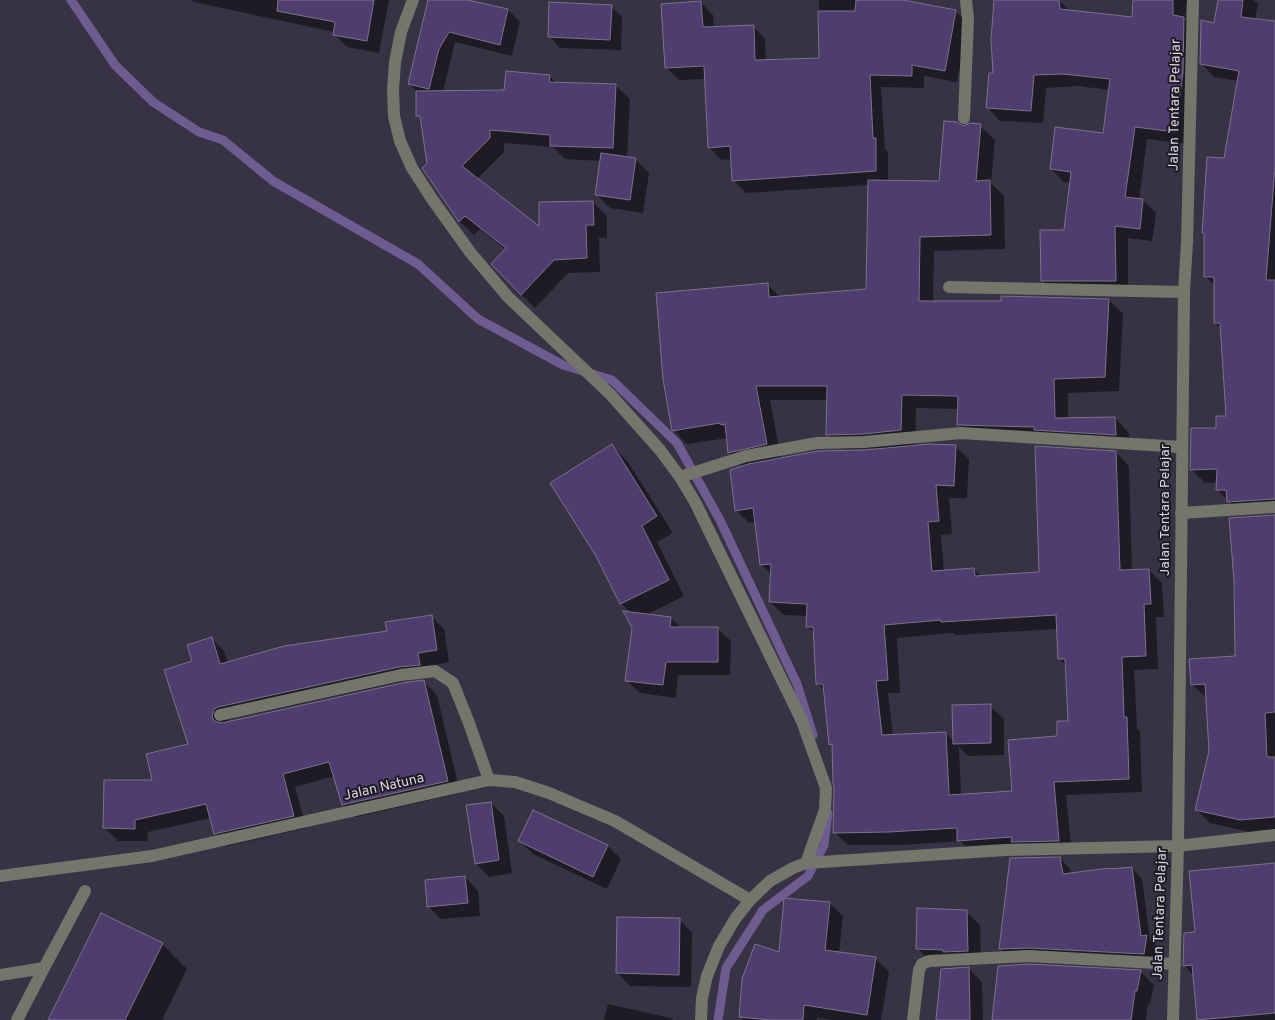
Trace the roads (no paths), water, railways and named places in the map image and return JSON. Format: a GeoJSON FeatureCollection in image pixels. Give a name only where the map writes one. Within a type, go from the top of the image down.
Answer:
{"type":"FeatureCollection","features":[{"type":"Feature","properties":{"kind":"street"},"geometry":{"type":"LineString","coordinates":[[413,0],[401,32],[393,90],[394,116],[400,141],[412,168],[465,244],[508,297],[611,395],[660,450],[680,477],[719,549],[802,721],[826,788],[825,810],[806,863]]}},
{"type":"Feature","properties":{"kind":"street"},"geometry":{"type":"LineString","coordinates":[[964,118],[968,19],[966,0]]}},
{"type":"Feature","properties":{"kind":"street","name":"Jalan Tentara Pelajar"},"geometry":{"type":"LineString","coordinates":[[1173,1020],[1178,846],[1184,292],[1193,0]]}},
{"type":"Feature","properties":{"kind":"street"},"geometry":{"type":"LineString","coordinates":[[949,287],[1184,292]]}},
{"type":"Feature","properties":{"kind":"street"},"geometry":{"type":"LineString","coordinates":[[680,477],[746,456],[817,443],[864,442],[961,433],[1181,447]]}},
{"type":"Feature","properties":{"kind":"street"},"geometry":{"type":"LineString","coordinates":[[1181,512],[1275,507]]}},
{"type":"Feature","properties":{"kind":"street"},"geometry":{"type":"LineString","coordinates":[[220,715],[401,675],[435,671],[453,684],[489,780]]}},
{"type":"Feature","properties":{"kind":"street","name":"Jalan Natuna"},"geometry":{"type":"LineString","coordinates":[[0,876],[152,856],[489,780],[515,782],[550,793],[615,821],[750,900]]}},
{"type":"Feature","properties":{"kind":"street"},"geometry":{"type":"LineString","coordinates":[[701,1020],[702,998],[707,976],[719,946],[735,919],[750,900],[770,882],[793,868],[806,863],[1004,850],[1178,846],[1275,835]]}},
{"type":"Feature","properties":{"kind":"street"},"geometry":{"type":"LineString","coordinates":[[17,1020],[85,891]]}},
{"type":"Feature","properties":{"kind":"street"},"geometry":{"type":"LineString","coordinates":[[913,1020],[919,970],[922,964],[929,961],[1029,956],[1175,964]]}},
{"type":"Feature","properties":{"kind":"street"},"geometry":{"type":"LineString","coordinates":[[0,975],[44,968]]}},
{"type":"Feature","properties":{"kind":"waterway"},"geometry":{"type":"LineString","coordinates":[[71,0],[115,65],[153,102],[199,132],[223,140],[273,181],[418,264],[478,319],[563,365],[612,380],[677,443],[720,520],[797,684],[813,735]]}},
{"type":"Feature","properties":{"kind":"waterway"},"geometry":{"type":"LineString","coordinates":[[718,1020],[726,968],[763,910],[808,876],[824,845],[828,813]]}}]}
